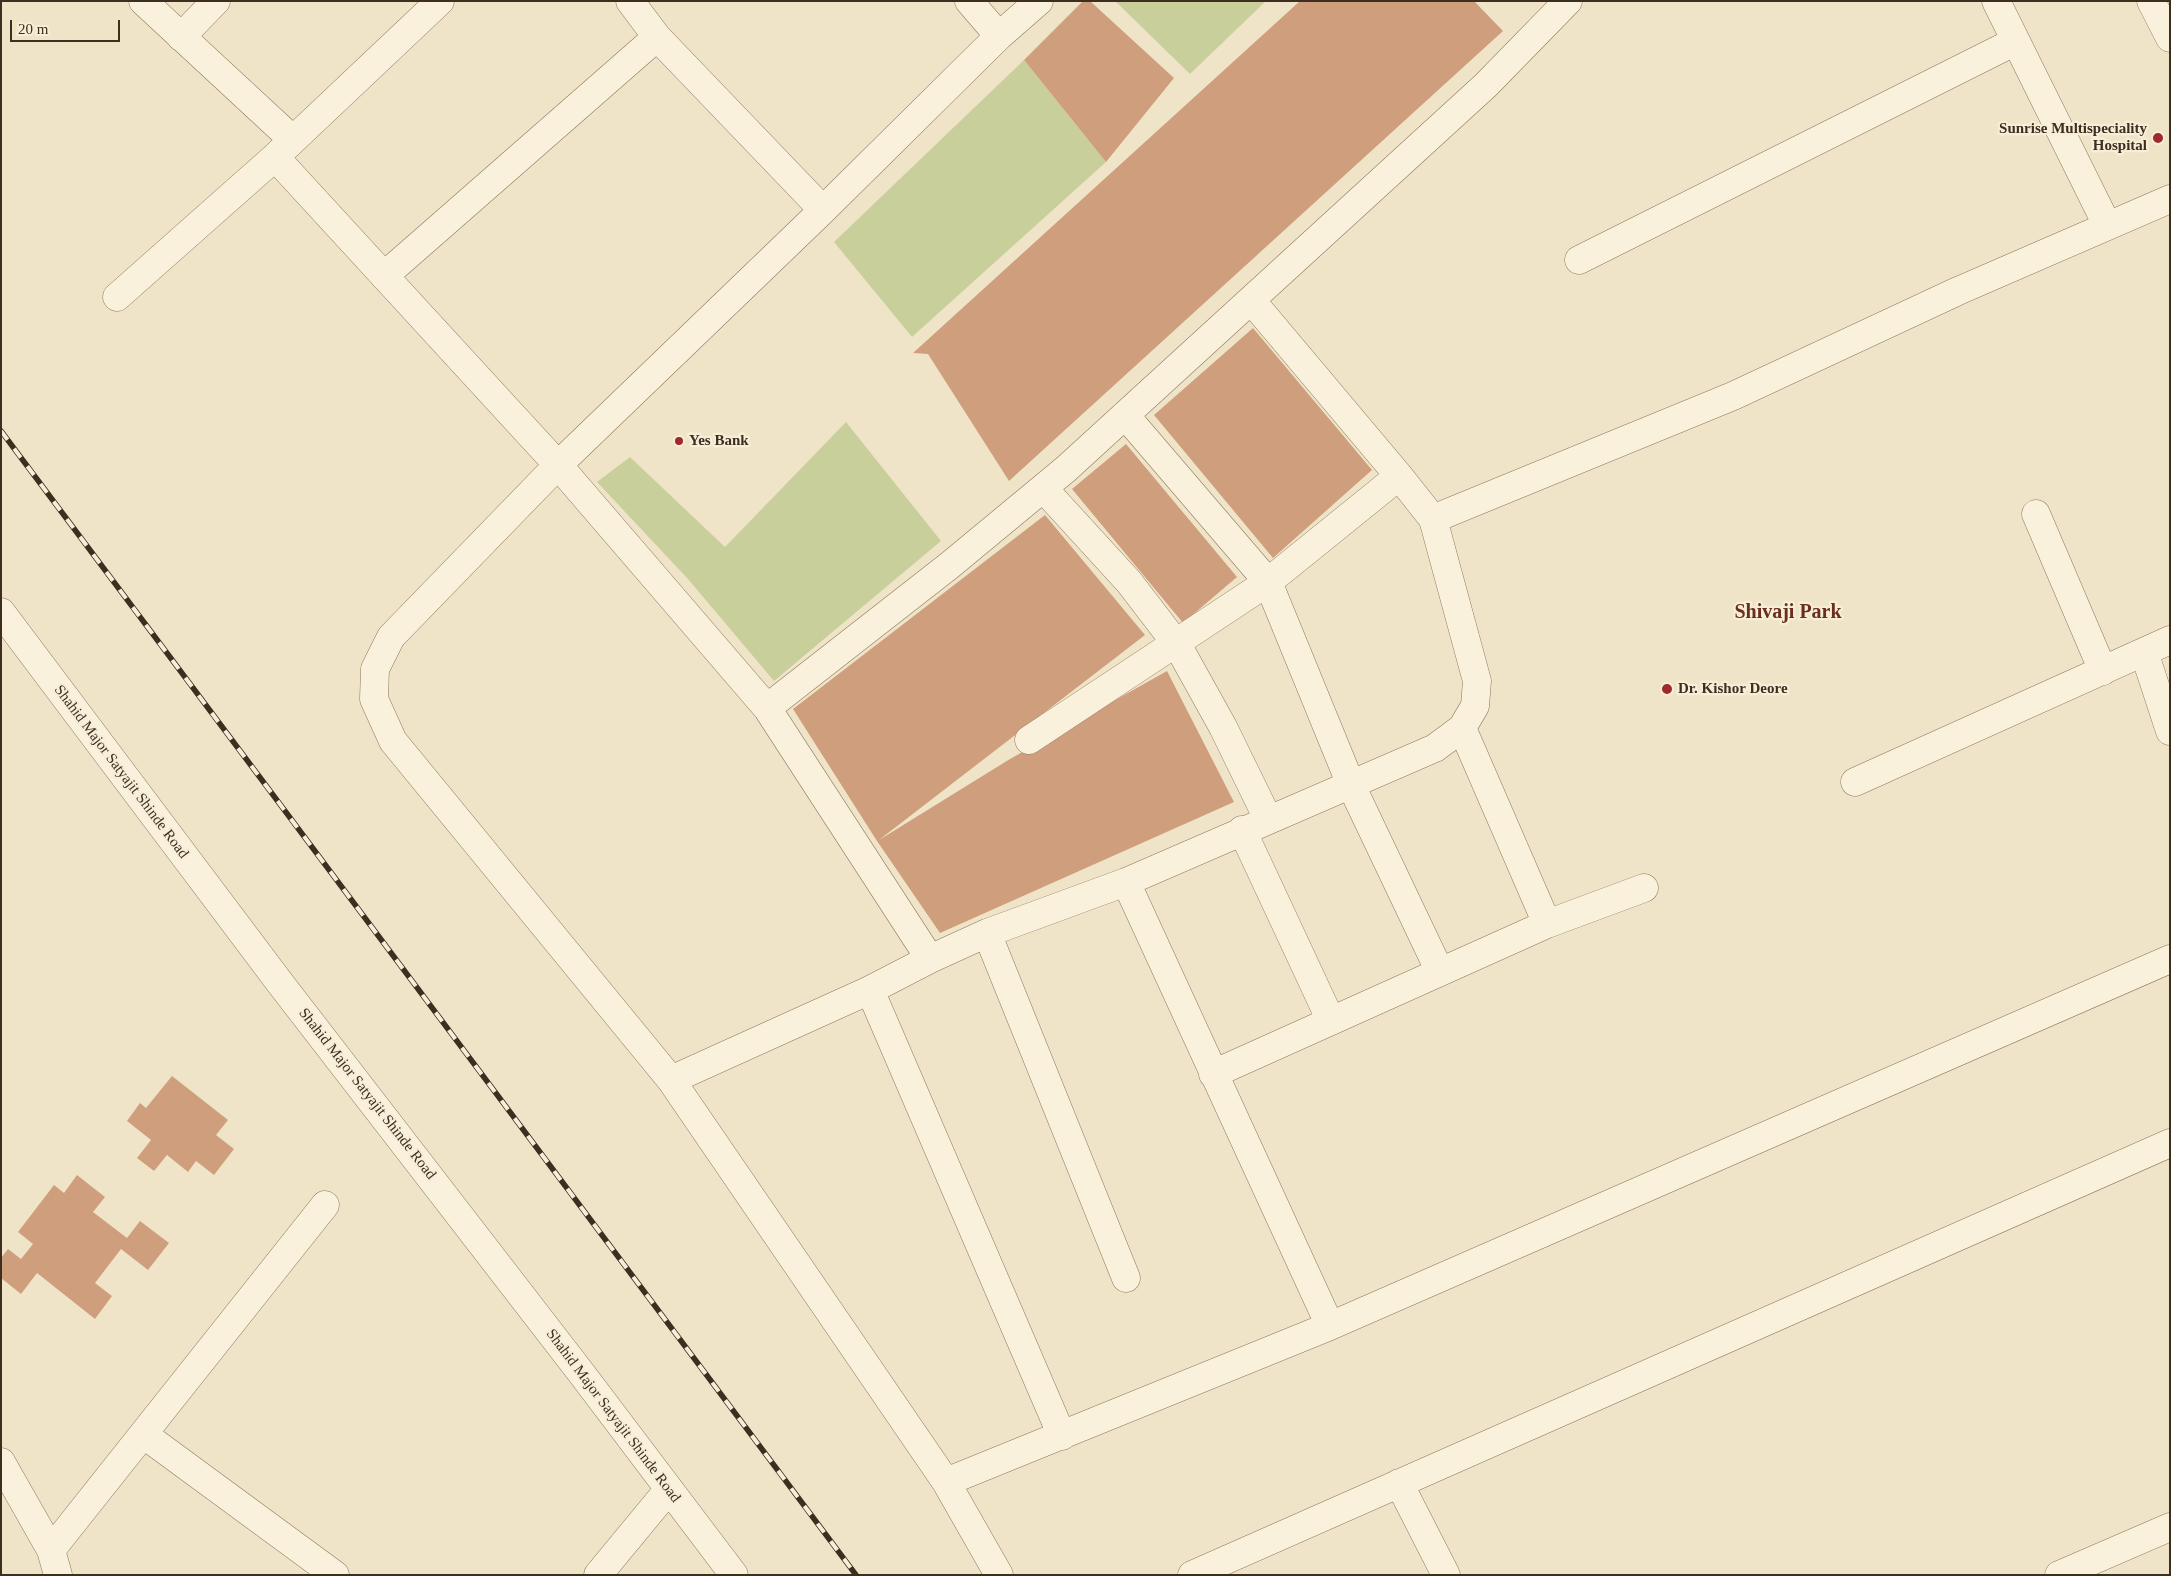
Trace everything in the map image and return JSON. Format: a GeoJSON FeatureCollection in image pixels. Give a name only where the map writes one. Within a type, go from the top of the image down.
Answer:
{"type":"FeatureCollection","features":[{"type":"Feature","properties":{"kind":"street"},"geometry":{"type":"LineString","coordinates":[[143,1],[181,37],[284,149],[384,276],[558,464],[767,708],[930,959]]}},
{"type":"Feature","properties":{"kind":"street"},"geometry":{"type":"LineString","coordinates":[[181,37],[216,1]]}},
{"type":"Feature","properties":{"kind":"street"},"geometry":{"type":"LineString","coordinates":[[117,297],[284,149],[440,1]]}},
{"type":"Feature","properties":{"kind":"street"},"geometry":{"type":"LineString","coordinates":[[630,1],[657,37],[823,210]]}},
{"type":"Feature","properties":{"kind":"street"},"geometry":{"type":"LineString","coordinates":[[969,1],[999,36]]}},
{"type":"Feature","properties":{"kind":"street"},"geometry":{"type":"LineString","coordinates":[[998,1575],[946,1482],[671,1080],[392,741],[374,700],[375,670],[391,637],[558,464],[823,210],[999,36],[1039,1]]}},
{"type":"Feature","properties":{"kind":"street"},"geometry":{"type":"LineString","coordinates":[[767,708],[1043,488],[1486,85],[1568,1]]}},
{"type":"Feature","properties":{"kind":"street"},"geometry":{"type":"LineString","coordinates":[[1996,1],[2108,225]]}},
{"type":"Feature","properties":{"kind":"street"},"geometry":{"type":"LineString","coordinates":[[2151,1],[2170,38]]}},
{"type":"Feature","properties":{"kind":"street"},"geometry":{"type":"LineString","coordinates":[[384,276],[657,37]]}},
{"type":"Feature","properties":{"kind":"street"},"geometry":{"type":"LineString","coordinates":[[1579,260],[2016,41]]}},
{"type":"Feature","properties":{"kind":"street"},"geometry":{"type":"LineString","coordinates":[[1433,519],[1733,396],[1958,291],[2170,199]]}},
{"type":"Feature","properties":{"kind":"street"},"geometry":{"type":"LineString","coordinates":[[671,1080],[870,990],[930,959],[987,933],[1126,882],[1242,830],[1435,748],[1462,728],[1475,706],[1477,681],[1433,519],[1251,300]]}},
{"type":"Feature","properties":{"kind":"street"},"geometry":{"type":"LineString","coordinates":[[1125,415],[1268,582],[1350,785],[1440,972]]}},
{"type":"Feature","properties":{"kind":"street"},"geometry":{"type":"LineString","coordinates":[[1029,740],[1268,582],[1399,476]]}},
{"type":"Feature","properties":{"kind":"street"},"geometry":{"type":"LineString","coordinates":[[1043,488],[1129,582],[1175,642],[1223,727],[1268,819]]}},
{"type":"Feature","properties":{"kind":"street"},"geometry":{"type":"LineString","coordinates":[[2036,514],[2103,671]]}},
{"type":"Feature","properties":{"kind":"street","name":"Shahid Major Satyajit Shinde Road"},"geometry":{"type":"LineString","coordinates":[[1,612],[280,983],[734,1575]]}},
{"type":"Feature","properties":{"kind":"street"},"geometry":{"type":"LineString","coordinates":[[1855,782],[2170,640]]}},
{"type":"Feature","properties":{"kind":"street"},"geometry":{"type":"LineString","coordinates":[[2144,652],[2170,731]]}},
{"type":"Feature","properties":{"kind":"street"},"geometry":{"type":"LineString","coordinates":[[1462,728],[1547,924]]}},
{"type":"Feature","properties":{"kind":"street"},"geometry":{"type":"LineString","coordinates":[[1242,830],[1331,1021]]}},
{"type":"Feature","properties":{"kind":"street"},"geometry":{"type":"LineString","coordinates":[[1126,882],[1330,1326]]}},
{"type":"Feature","properties":{"kind":"street"},"geometry":{"type":"LineString","coordinates":[[1213,1074],[1547,924],[1644,888]]}},
{"type":"Feature","properties":{"kind":"street"},"geometry":{"type":"LineString","coordinates":[[987,933],[1126,1278]]}},
{"type":"Feature","properties":{"kind":"street"},"geometry":{"type":"LineString","coordinates":[[946,1482],[1330,1326],[2170,959]]}},
{"type":"Feature","properties":{"kind":"street"},"geometry":{"type":"LineString","coordinates":[[870,990],[1062,1436]]}},
{"type":"Feature","properties":{"kind":"street"},"geometry":{"type":"LineString","coordinates":[[1192,1575],[2170,1143]]}},
{"type":"Feature","properties":{"kind":"street"},"geometry":{"type":"LineString","coordinates":[[1,1462],[54,1562],[143,1434],[324,1205]]}},
{"type":"Feature","properties":{"kind":"street"},"geometry":{"type":"LineString","coordinates":[[143,1434],[335,1575]]}},
{"type":"Feature","properties":{"kind":"street"},"geometry":{"type":"LineString","coordinates":[[1400,1483],[1446,1575]]}},
{"type":"Feature","properties":{"kind":"street"},"geometry":{"type":"LineString","coordinates":[[598,1575],[669,1489]]}},
{"type":"Feature","properties":{"kind":"street"},"geometry":{"type":"LineString","coordinates":[[2060,1575],[2170,1527]]}},
{"type":"Feature","properties":{"kind":"green space"},"geometry":{"type":"Polygon","coordinates":[[[1115,1],[1266,1],[1190,74],[1115,1]]]}},
{"type":"Feature","properties":{"kind":"green space"},"geometry":{"type":"Polygon","coordinates":[[[1024,60],[1106,162],[912,337],[834,242],[1024,60]]]}},
{"type":"Feature","properties":{"kind":"green space"},"geometry":{"type":"Polygon","coordinates":[[[846,422],[941,541],[774,681],[688,579],[597,482],[630,457],[725,547],[846,422]]]}},
{"type":"Feature","properties":{"kind":"building"},"geometry":{"type":"Polygon","coordinates":[[[1083,1],[1090,1],[1174,78],[1106,162],[1024,60],[1083,1]]]}},
{"type":"Feature","properties":{"kind":"building"},"geometry":{"type":"Polygon","coordinates":[[[1300,1],[1474,1],[1503,31],[1009,481],[928,354],[913,353],[1300,1]]]}},
{"type":"Feature","properties":{"kind":"building"},"geometry":{"type":"Polygon","coordinates":[[[1253,328],[1372,470],[1273,558],[1154,415],[1253,328]]]}},
{"type":"Feature","properties":{"kind":"building"},"geometry":{"type":"Polygon","coordinates":[[[1126,444],[1237,577],[1183,623],[1072,489],[1126,444]]]}},
{"type":"Feature","properties":{"kind":"building"},"geometry":{"type":"Polygon","coordinates":[[[1045,515],[1145,635],[879,840],[1010,759],[1167,671],[1234,802],[940,933],[877,841],[793,709],[1045,515]]]}},
{"type":"Feature","properties":{"kind":"building"},"geometry":{"type":"Polygon","coordinates":[[[172,1076],[228,1120],[216,1135],[234,1149],[214,1175],[196,1161],[188,1172],[167,1155],[154,1171],[137,1158],[151,1140],[127,1121],[140,1103],[146,1108],[172,1076]]]}},
{"type":"Feature","properties":{"kind":"building"},"geometry":{"type":"Polygon","coordinates":[[[77,1175],[105,1197],[93,1212],[127,1238],[140,1221],[169,1243],[148,1270],[121,1249],[95,1283],[112,1296],[95,1319],[37,1273],[21,1294],[1,1278],[1,1258],[8,1249],[21,1259],[33,1244],[18,1232],[54,1185],[64,1193],[77,1175]]]}},
{"type":"Feature","properties":{"kind":"railway"},"geometry":{"type":"LineString","coordinates":[[1,431],[856,1575]]}},
{"type":"Feature","properties":{"kind":"place","name":"Sunrise Multispeciality Hospital"},"geometry":{"type":"Point","coordinates":[2158,138]}},
{"type":"Feature","properties":{"kind":"place","name":"Yes Bank"},"geometry":{"type":"Point","coordinates":[679,441]}},
{"type":"Feature","properties":{"kind":"place","name":"Dr. Kishor Deore"},"geometry":{"type":"Point","coordinates":[1667,689]}},
{"type":"Feature","properties":{"kind":"district","name":"Shivaji Park"},"geometry":{"type":"Point","coordinates":[1788,613]}}]}
